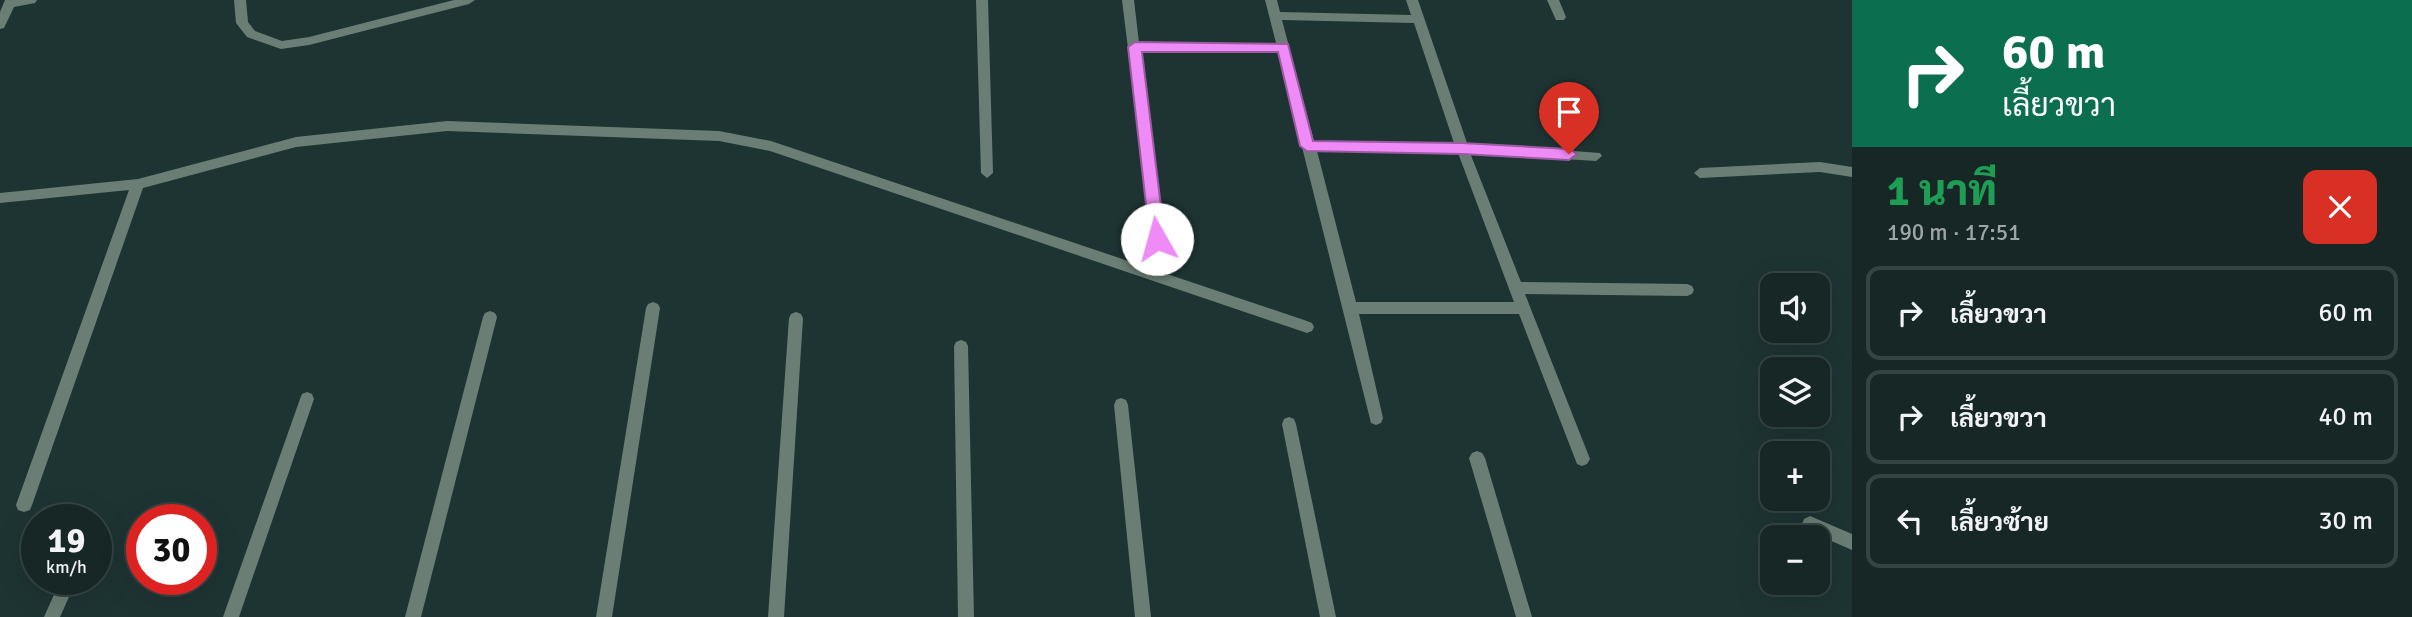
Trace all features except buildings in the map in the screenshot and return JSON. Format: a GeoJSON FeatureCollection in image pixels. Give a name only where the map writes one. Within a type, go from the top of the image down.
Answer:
{"type":"FeatureCollection","features":[{"type":"Feature","properties":{"kind":"street"},"geometry":{"type":"LineString","coordinates":[[0,25],[10,2],[31,0]]}},
{"type":"Feature","properties":{"kind":"street"},"geometry":{"type":"LineString","coordinates":[[240,0],[242,23],[251,34],[281,45],[309,41],[469,0]]}},
{"type":"Feature","properties":{"kind":"street"},"geometry":{"type":"LineString","coordinates":[[982,0],[986,173]]}},
{"type":"Feature","properties":{"kind":"street"},"geometry":{"type":"LineString","coordinates":[[1128,0],[1157,239]]}},
{"type":"Feature","properties":{"kind":"street"},"geometry":{"type":"LineString","coordinates":[[1271,0],[1351,308],[1376,418]]}},
{"type":"Feature","properties":{"kind":"street"},"geometry":{"type":"LineString","coordinates":[[1412,0],[1462,148],[1582,459]]}},
{"type":"Feature","properties":{"kind":"street"},"geometry":{"type":"LineString","coordinates":[[1553,0],[1560,17]]}},
{"type":"Feature","properties":{"kind":"street"},"geometry":{"type":"LineString","coordinates":[[1275,16],[1419,19]]}},
{"type":"Feature","properties":{"kind":"street"},"geometry":{"type":"LineString","coordinates":[[1135,47],[1283,47]]}},
{"type":"Feature","properties":{"kind":"street"},"geometry":{"type":"LineString","coordinates":[[0,198],[138,184],[296,142],[447,126],[719,136],[782,150],[1307,327]]}},
{"type":"Feature","properties":{"kind":"street"},"geometry":{"type":"LineString","coordinates":[[1307,146],[1462,148],[1596,156]]}},
{"type":"Feature","properties":{"kind":"street"},"geometry":{"type":"LineString","coordinates":[[1700,173],[1820,167],[1852,172]]}},
{"type":"Feature","properties":{"kind":"street"},"geometry":{"type":"LineString","coordinates":[[24,504],[138,184]]}},
{"type":"Feature","properties":{"kind":"street"},"geometry":{"type":"LineString","coordinates":[[1514,288],[1687,290]]}},
{"type":"Feature","properties":{"kind":"street"},"geometry":{"type":"LineString","coordinates":[[604,617],[653,308]]}},
{"type":"Feature","properties":{"kind":"street"},"geometry":{"type":"LineString","coordinates":[[1351,308],[1522,308]]}},
{"type":"Feature","properties":{"kind":"street"},"geometry":{"type":"LineString","coordinates":[[413,617],[491,317]]}},
{"type":"Feature","properties":{"kind":"street"},"geometry":{"type":"LineString","coordinates":[[776,617],[796,318]]}},
{"type":"Feature","properties":{"kind":"street"},"geometry":{"type":"LineString","coordinates":[[961,346],[966,617]]}},
{"type":"Feature","properties":{"kind":"street"},"geometry":{"type":"LineString","coordinates":[[231,617],[307,399]]}},
{"type":"Feature","properties":{"kind":"street"},"geometry":{"type":"LineString","coordinates":[[1121,405],[1143,617]]}},
{"type":"Feature","properties":{"kind":"street"},"geometry":{"type":"LineString","coordinates":[[1289,424],[1328,617]]}},
{"type":"Feature","properties":{"kind":"street"},"geometry":{"type":"LineString","coordinates":[[1477,458],[1524,617]]}},
{"type":"Feature","properties":{"kind":"street"},"geometry":{"type":"LineString","coordinates":[[1810,524],[1852,542]]}},
{"type":"Feature","properties":{"kind":"street"},"geometry":{"type":"LineString","coordinates":[[52,617],[62,595]]}},
{"type":"Feature","properties":{"kind":"route"},"geometry":{"type":"LineString","coordinates":[[1157,239],[1135,47],[1283,47],[1307,146],[1462,148],[1569,154]]}}]}
